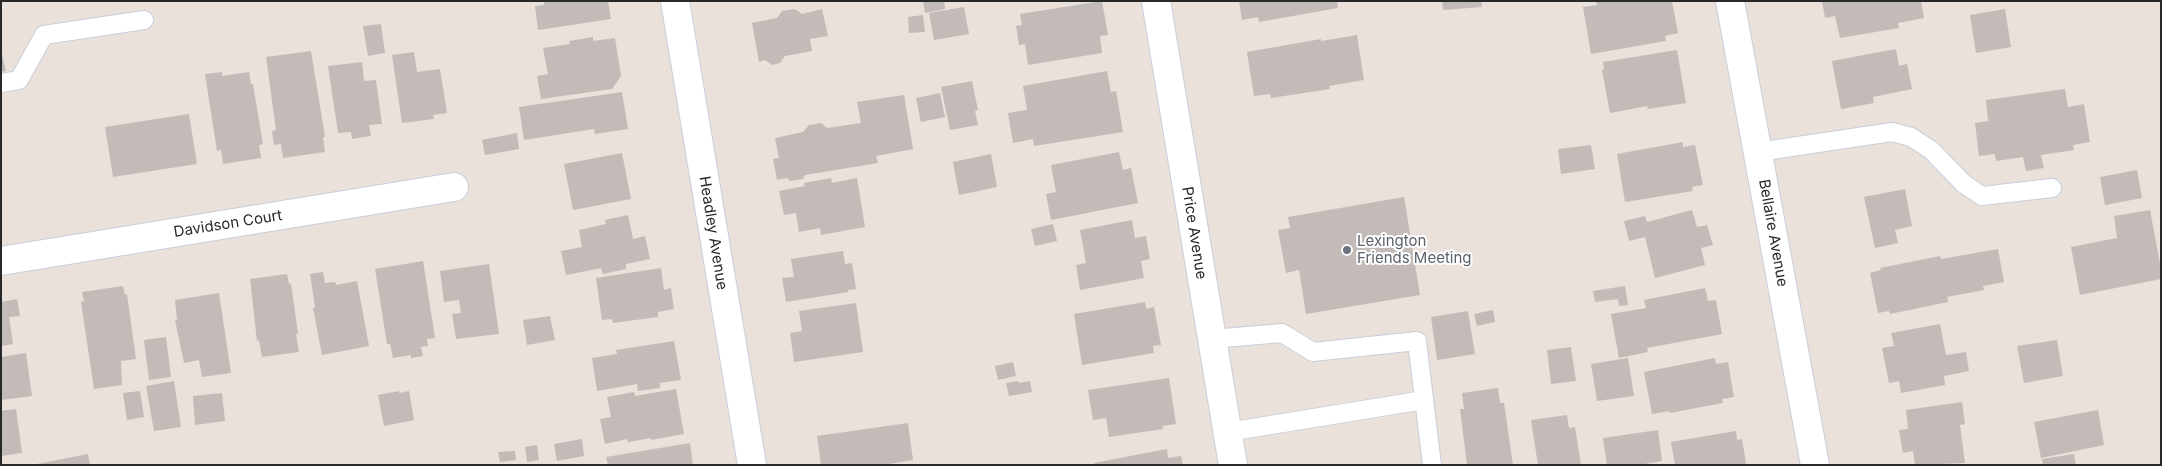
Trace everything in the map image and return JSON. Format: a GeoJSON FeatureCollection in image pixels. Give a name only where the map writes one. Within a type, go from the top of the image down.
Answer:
{"type":"FeatureCollection","features":[{"type":"Feature","properties":{"kind":"street","name":"Headley Avenue"},"geometry":{"type":"LineString","coordinates":[[675,1],[752,465]]}},
{"type":"Feature","properties":{"kind":"street","name":"Price Avenue"},"geometry":{"type":"LineString","coordinates":[[1156,1],[1233,465]]}},
{"type":"Feature","properties":{"kind":"street","name":"Bellaire Avenue"},"geometry":{"type":"LineString","coordinates":[[1730,1],[1815,465]]}},
{"type":"Feature","properties":{"kind":"street","name":"Davidson Court"},"geometry":{"type":"LineString","coordinates":[[1,261],[454,186]]}},
{"type":"Feature","properties":{"kind":"lane"},"geometry":{"type":"LineString","coordinates":[[1,83],[19,80],[44,35],[144,20]]}},
{"type":"Feature","properties":{"kind":"lane"},"geometry":{"type":"LineString","coordinates":[[1758,152],[1892,132],[1911,137],[1931,150],[1964,184],[1982,196],[2052,188]]}},
{"type":"Feature","properties":{"kind":"lane"},"geometry":{"type":"LineString","coordinates":[[1212,339],[1282,333],[1313,352],[1417,341],[1432,465]]}},
{"type":"Feature","properties":{"kind":"lane"},"geometry":{"type":"LineString","coordinates":[[1228,432],[1424,400]]}},
{"type":"Feature","properties":{"kind":"building"},"geometry":{"type":"Polygon","coordinates":[[[544,1],[608,1],[611,19],[538,30],[535,6],[544,5],[544,1]]]}},
{"type":"Feature","properties":{"kind":"building"},"geometry":{"type":"Polygon","coordinates":[[[923,1],[944,1],[945,9],[925,13],[923,1]]]}},
{"type":"Feature","properties":{"kind":"building"},"geometry":{"type":"Polygon","coordinates":[[[1102,1],[1108,35],[1100,36],[1102,53],[1028,65],[1025,44],[1019,45],[1016,26],[1022,25],[1020,14],[1102,1]]]}},
{"type":"Feature","properties":{"kind":"building"},"geometry":{"type":"Polygon","coordinates":[[[1239,1],[1337,1],[1338,8],[1259,22],[1258,17],[1242,20],[1239,1]]]}},
{"type":"Feature","properties":{"kind":"building"},"geometry":{"type":"Polygon","coordinates":[[[1442,1],[1481,1],[1482,7],[1443,10],[1442,1]]]}},
{"type":"Feature","properties":{"kind":"building"},"geometry":{"type":"Polygon","coordinates":[[[1596,1],[1672,1],[1678,33],[1665,36],[1666,41],[1591,54],[1583,7],[1597,5],[1596,1]]]}},
{"type":"Feature","properties":{"kind":"building"},"geometry":{"type":"Polygon","coordinates":[[[1822,1],[1921,1],[1924,18],[1898,23],[1899,28],[1840,38],[1835,16],[1825,18],[1822,1]]]}},
{"type":"Feature","properties":{"kind":"building"},"geometry":{"type":"Polygon","coordinates":[[[964,7],[969,34],[934,40],[929,13],[964,7]]]}},
{"type":"Feature","properties":{"kind":"building"},"geometry":{"type":"Polygon","coordinates":[[[795,9],[802,14],[822,9],[828,36],[810,39],[812,51],[785,56],[780,63],[772,65],[765,60],[759,62],[752,23],[777,18],[782,11],[795,9]]]}},
{"type":"Feature","properties":{"kind":"building"},"geometry":{"type":"Polygon","coordinates":[[[2005,9],[2011,47],[1976,53],[1970,15],[2005,9]]]}},
{"type":"Feature","properties":{"kind":"building"},"geometry":{"type":"Polygon","coordinates":[[[923,15],[925,32],[909,33],[908,17],[923,15]]]}},
{"type":"Feature","properties":{"kind":"building"},"geometry":{"type":"Polygon","coordinates":[[[381,24],[385,53],[368,56],[363,26],[381,24]]]}},
{"type":"Feature","properties":{"kind":"building"},"geometry":{"type":"Polygon","coordinates":[[[1357,35],[1364,80],[1329,86],[1330,89],[1271,98],[1270,94],[1254,96],[1247,52],[1321,39],[1321,41],[1357,35]]]}},
{"type":"Feature","properties":{"kind":"building"},"geometry":{"type":"Polygon","coordinates":[[[593,37],[593,41],[615,38],[621,76],[612,89],[541,99],[537,76],[548,74],[543,48],[570,44],[569,41],[593,37]]]}},
{"type":"Feature","properties":{"kind":"building"},"geometry":{"type":"Polygon","coordinates":[[[1896,49],[1899,66],[1907,64],[1912,89],[1873,97],[1874,103],[1841,109],[1832,61],[1896,49]]]}},
{"type":"Feature","properties":{"kind":"building"},"geometry":{"type":"Polygon","coordinates":[[[1,50],[6,71],[1,72],[1,50]]]}},
{"type":"Feature","properties":{"kind":"building"},"geometry":{"type":"Polygon","coordinates":[[[1677,50],[1686,103],[1648,109],[1647,106],[1610,113],[1602,70],[1604,70],[1603,62],[1677,50]]]}},
{"type":"Feature","properties":{"kind":"building"},"geometry":{"type":"Polygon","coordinates":[[[311,51],[325,137],[323,137],[325,152],[283,158],[281,144],[274,145],[272,131],[276,130],[266,57],[311,51]]]}},
{"type":"Feature","properties":{"kind":"building"},"geometry":{"type":"Polygon","coordinates":[[[414,52],[417,72],[440,69],[447,113],[433,115],[434,119],[402,123],[392,55],[414,52]]]}},
{"type":"Feature","properties":{"kind":"building"},"geometry":{"type":"Polygon","coordinates":[[[362,62],[364,81],[376,80],[382,124],[369,125],[371,136],[352,139],[351,132],[338,133],[328,66],[362,62]]]}},
{"type":"Feature","properties":{"kind":"building"},"geometry":{"type":"Polygon","coordinates":[[[1107,71],[1111,92],[1116,91],[1123,132],[1034,146],[1033,139],[1013,143],[1008,113],[1027,110],[1023,86],[1107,71]]]}},
{"type":"Feature","properties":{"kind":"building"},"geometry":{"type":"Polygon","coordinates":[[[222,72],[222,76],[249,72],[251,84],[253,84],[263,144],[259,145],[261,158],[223,164],[221,150],[217,151],[205,74],[222,72]]]}},
{"type":"Feature","properties":{"kind":"building"},"geometry":{"type":"Polygon","coordinates":[[[972,81],[978,110],[975,111],[978,125],[950,130],[941,87],[972,81]]]}},
{"type":"Feature","properties":{"kind":"building"},"geometry":{"type":"Polygon","coordinates":[[[2065,89],[2068,107],[2084,104],[2090,142],[2073,145],[2074,150],[2041,155],[2044,168],[2026,171],[2023,157],[1996,161],[1995,154],[1979,156],[1975,123],[1988,121],[1986,100],[2065,89]]]}},
{"type":"Feature","properties":{"kind":"building"},"geometry":{"type":"Polygon","coordinates":[[[622,92],[628,129],[595,134],[594,129],[524,140],[519,107],[622,92]]]}},
{"type":"Feature","properties":{"kind":"building"},"geometry":{"type":"Polygon","coordinates":[[[940,93],[945,117],[921,122],[916,98],[940,93]]]}},
{"type":"Feature","properties":{"kind":"building"},"geometry":{"type":"Polygon","coordinates":[[[904,95],[913,149],[876,156],[878,163],[805,175],[803,179],[790,181],[787,178],[777,180],[773,159],[779,158],[775,138],[803,132],[809,125],[821,123],[827,128],[861,123],[857,102],[904,95]]]}},
{"type":"Feature","properties":{"kind":"building"},"geometry":{"type":"Polygon","coordinates":[[[189,114],[197,164],[113,177],[105,127],[189,114]]]}},
{"type":"Feature","properties":{"kind":"building"},"geometry":{"type":"Polygon","coordinates":[[[517,133],[519,149],[485,155],[482,140],[517,133]]]}},
{"type":"Feature","properties":{"kind":"building"},"geometry":{"type":"Polygon","coordinates":[[[1683,142],[1683,147],[1695,145],[1703,185],[1692,187],[1693,191],[1625,202],[1617,154],[1683,142]]]}},
{"type":"Feature","properties":{"kind":"building"},"geometry":{"type":"Polygon","coordinates":[[[1591,145],[1595,169],[1561,174],[1558,149],[1591,145]]]}},
{"type":"Feature","properties":{"kind":"building"},"geometry":{"type":"Polygon","coordinates":[[[1119,152],[1123,170],[1131,168],[1138,203],[1051,220],[1046,194],[1056,192],[1051,165],[1119,152]]]}},
{"type":"Feature","properties":{"kind":"building"},"geometry":{"type":"Polygon","coordinates":[[[622,153],[631,199],[573,210],[564,164],[622,153]]]}},
{"type":"Feature","properties":{"kind":"building"},"geometry":{"type":"Polygon","coordinates":[[[991,154],[997,187],[959,195],[953,162],[991,154]]]}},
{"type":"Feature","properties":{"kind":"building"},"geometry":{"type":"Polygon","coordinates":[[[2137,170],[2142,198],[2105,205],[2100,177],[2137,170]]]}},
{"type":"Feature","properties":{"kind":"building"},"geometry":{"type":"Polygon","coordinates":[[[831,178],[832,183],[857,178],[865,227],[821,235],[820,228],[799,232],[796,213],[784,215],[779,191],[805,186],[804,183],[831,178]]]}},
{"type":"Feature","properties":{"kind":"building"},"geometry":{"type":"Polygon","coordinates":[[[1905,189],[1912,226],[1895,230],[1898,243],[1875,248],[1864,197],[1905,189]]]}},
{"type":"Feature","properties":{"kind":"building","name":"Lexington Friends Meeting"},"geometry":{"type":"Polygon","coordinates":[[[1404,197],[1420,295],[1306,314],[1299,270],[1286,273],[1278,230],[1290,228],[1288,217],[1404,197]]]}},
{"type":"Feature","properties":{"kind":"building"},"geometry":{"type":"Polygon","coordinates":[[[1692,210],[1697,227],[1707,225],[1713,245],[1701,248],[1705,265],[1655,278],[1645,237],[1629,241],[1624,221],[1645,216],[1647,222],[1692,210]]]}},
{"type":"Feature","properties":{"kind":"building"},"geometry":{"type":"Polygon","coordinates":[[[2150,210],[2161,269],[2161,279],[2080,295],[2071,247],[2117,238],[2114,216],[2150,210]]]}},
{"type":"Feature","properties":{"kind":"building"},"geometry":{"type":"Polygon","coordinates":[[[628,215],[633,239],[645,236],[650,259],[626,264],[626,269],[603,274],[601,268],[566,275],[561,251],[582,247],[579,230],[606,224],[605,220],[628,215]]]}},
{"type":"Feature","properties":{"kind":"building"},"geometry":{"type":"Polygon","coordinates":[[[1132,220],[1135,238],[1146,236],[1150,259],[1141,261],[1144,278],[1080,290],[1076,265],[1086,263],[1080,230],[1132,220]]]}},
{"type":"Feature","properties":{"kind":"building"},"geometry":{"type":"Polygon","coordinates":[[[1053,224],[1057,241],[1035,246],[1031,229],[1053,224]]]}},
{"type":"Feature","properties":{"kind":"building"},"geometry":{"type":"Polygon","coordinates":[[[1998,249],[2004,282],[1983,286],[1984,290],[1947,297],[1948,302],[1890,314],[1889,311],[1878,313],[1870,273],[1881,270],[1880,268],[1940,256],[1941,259],[1998,249]]]}},
{"type":"Feature","properties":{"kind":"building"},"geometry":{"type":"Polygon","coordinates":[[[843,251],[845,264],[852,263],[856,289],[786,302],[782,278],[794,277],[791,259],[843,251]]]}},
{"type":"Feature","properties":{"kind":"building"},"geometry":{"type":"Polygon","coordinates":[[[423,261],[435,338],[427,339],[428,346],[421,347],[423,356],[411,358],[411,355],[393,358],[390,344],[387,344],[375,269],[423,261]]]}},
{"type":"Feature","properties":{"kind":"building"},"geometry":{"type":"Polygon","coordinates":[[[489,264],[499,334],[456,339],[452,314],[461,313],[459,300],[444,302],[440,271],[489,264]]]}},
{"type":"Feature","properties":{"kind":"building"},"geometry":{"type":"Polygon","coordinates":[[[661,268],[664,290],[671,288],[674,309],[658,312],[658,317],[613,323],[612,319],[602,320],[596,278],[661,268]]]}},
{"type":"Feature","properties":{"kind":"building"},"geometry":{"type":"Polygon","coordinates":[[[323,272],[325,283],[335,282],[336,285],[357,281],[369,346],[322,355],[313,308],[315,307],[310,274],[323,272]]]}},
{"type":"Feature","properties":{"kind":"building"},"geometry":{"type":"Polygon","coordinates":[[[287,274],[289,284],[291,283],[299,352],[262,357],[259,340],[257,341],[250,279],[287,274]]]}},
{"type":"Feature","properties":{"kind":"building"},"geometry":{"type":"Polygon","coordinates":[[[123,286],[125,295],[127,294],[136,359],[121,361],[122,385],[94,389],[81,302],[84,301],[82,292],[123,286]]]}},
{"type":"Feature","properties":{"kind":"building"},"geometry":{"type":"Polygon","coordinates":[[[1625,286],[1628,305],[1619,306],[1618,299],[1595,302],[1593,291],[1625,286]]]}},
{"type":"Feature","properties":{"kind":"building"},"geometry":{"type":"Polygon","coordinates":[[[1705,288],[1708,301],[1716,300],[1722,334],[1647,348],[1648,352],[1619,358],[1611,314],[1646,308],[1644,300],[1705,288]]]}},
{"type":"Feature","properties":{"kind":"building"},"geometry":{"type":"Polygon","coordinates":[[[219,293],[231,373],[202,377],[199,360],[184,363],[175,320],[177,320],[175,300],[219,293]]]}},
{"type":"Feature","properties":{"kind":"building"},"geometry":{"type":"Polygon","coordinates":[[[17,299],[20,316],[9,317],[13,344],[1,346],[1,302],[17,299]]]}},
{"type":"Feature","properties":{"kind":"building"},"geometry":{"type":"Polygon","coordinates":[[[1145,302],[1146,309],[1154,307],[1161,345],[1153,346],[1154,353],[1082,365],[1074,314],[1145,302]]]}},
{"type":"Feature","properties":{"kind":"building"},"geometry":{"type":"Polygon","coordinates":[[[856,303],[863,352],[794,362],[790,333],[802,331],[799,311],[856,303]]]}},
{"type":"Feature","properties":{"kind":"building"},"geometry":{"type":"Polygon","coordinates":[[[1493,310],[1495,322],[1477,326],[1474,314],[1493,310]]]}},
{"type":"Feature","properties":{"kind":"building"},"geometry":{"type":"Polygon","coordinates":[[[1468,311],[1475,354],[1437,360],[1431,317],[1468,311]]]}},
{"type":"Feature","properties":{"kind":"building"},"geometry":{"type":"Polygon","coordinates":[[[550,316],[555,340],[527,345],[523,320],[550,316]]]}},
{"type":"Feature","properties":{"kind":"building"},"geometry":{"type":"Polygon","coordinates":[[[1940,324],[1946,355],[1966,352],[1969,371],[1944,376],[1945,385],[1901,393],[1899,381],[1889,383],[1882,348],[1894,346],[1891,333],[1940,324]]]}},
{"type":"Feature","properties":{"kind":"building"},"geometry":{"type":"Polygon","coordinates":[[[166,337],[171,377],[149,380],[144,340],[166,337]]]}},
{"type":"Feature","properties":{"kind":"building"},"geometry":{"type":"Polygon","coordinates":[[[2057,340],[2063,376],[2024,383],[2017,346],[2057,340]]]}},
{"type":"Feature","properties":{"kind":"building"},"geometry":{"type":"Polygon","coordinates":[[[674,341],[681,380],[660,383],[660,388],[638,391],[637,384],[597,391],[592,358],[617,354],[616,350],[674,341]]]}},
{"type":"Feature","properties":{"kind":"building"},"geometry":{"type":"Polygon","coordinates":[[[1571,347],[1576,381],[1551,384],[1547,350],[1571,347]]]}},
{"type":"Feature","properties":{"kind":"building"},"geometry":{"type":"Polygon","coordinates":[[[26,353],[32,396],[1,400],[1,357],[26,353]]]}},
{"type":"Feature","properties":{"kind":"building"},"geometry":{"type":"Polygon","coordinates":[[[1628,358],[1634,396],[1597,401],[1591,364],[1628,358]]]}},
{"type":"Feature","properties":{"kind":"building"},"geometry":{"type":"Polygon","coordinates":[[[1715,358],[1716,364],[1728,362],[1734,397],[1722,399],[1723,403],[1670,413],[1669,411],[1652,414],[1644,372],[1715,358]]]}},
{"type":"Feature","properties":{"kind":"building"},"geometry":{"type":"Polygon","coordinates":[[[1013,362],[1016,376],[998,380],[995,366],[1013,362]]]}},
{"type":"Feature","properties":{"kind":"building"},"geometry":{"type":"Polygon","coordinates":[[[1169,378],[1176,424],[1162,426],[1163,429],[1109,437],[1106,418],[1093,420],[1088,390],[1169,378]]]}},
{"type":"Feature","properties":{"kind":"building"},"geometry":{"type":"Polygon","coordinates":[[[174,381],[181,427],[154,431],[146,386],[174,381]]]}},
{"type":"Feature","properties":{"kind":"building"},"geometry":{"type":"Polygon","coordinates":[[[1018,381],[1019,383],[1030,381],[1032,392],[1009,396],[1006,383],[1018,381]]]}},
{"type":"Feature","properties":{"kind":"building"},"geometry":{"type":"Polygon","coordinates":[[[1498,388],[1500,403],[1504,403],[1513,465],[1467,465],[1460,409],[1464,409],[1462,393],[1498,388]]]}},
{"type":"Feature","properties":{"kind":"building"},"geometry":{"type":"Polygon","coordinates":[[[676,389],[684,434],[651,440],[651,438],[628,442],[627,439],[605,444],[600,419],[611,417],[607,397],[634,392],[635,396],[676,389]]]}},
{"type":"Feature","properties":{"kind":"building"},"geometry":{"type":"Polygon","coordinates":[[[140,391],[144,417],[127,420],[123,393],[140,391]]]}},
{"type":"Feature","properties":{"kind":"building"},"geometry":{"type":"Polygon","coordinates":[[[399,391],[399,393],[409,391],[414,420],[384,426],[378,395],[399,391]]]}},
{"type":"Feature","properties":{"kind":"building"},"geometry":{"type":"Polygon","coordinates":[[[222,393],[225,421],[195,425],[193,396],[222,393]]]}},
{"type":"Feature","properties":{"kind":"building"},"geometry":{"type":"Polygon","coordinates":[[[1962,402],[1965,424],[1960,425],[1965,463],[1915,465],[1913,451],[1903,453],[1899,430],[1908,429],[1906,410],[1962,402]]]}},
{"type":"Feature","properties":{"kind":"building"},"geometry":{"type":"Polygon","coordinates":[[[16,409],[22,453],[1,456],[1,411],[16,409]]]}},
{"type":"Feature","properties":{"kind":"building"},"geometry":{"type":"Polygon","coordinates":[[[2098,410],[2104,445],[2041,458],[2034,422],[2098,410]]]}},
{"type":"Feature","properties":{"kind":"building"},"geometry":{"type":"Polygon","coordinates":[[[1567,415],[1569,428],[1575,427],[1581,465],[1538,465],[1531,420],[1567,415]]]}},
{"type":"Feature","properties":{"kind":"building"},"geometry":{"type":"Polygon","coordinates":[[[908,423],[913,460],[883,465],[821,465],[817,436],[908,423]]]}},
{"type":"Feature","properties":{"kind":"building"},"geometry":{"type":"Polygon","coordinates":[[[1658,430],[1662,461],[1639,465],[1607,465],[1603,438],[1658,430]]]}},
{"type":"Feature","properties":{"kind":"building"},"geometry":{"type":"Polygon","coordinates":[[[1736,431],[1737,440],[1742,439],[1746,463],[1744,465],[1675,465],[1671,442],[1736,431]]]}},
{"type":"Feature","properties":{"kind":"building"},"geometry":{"type":"Polygon","coordinates":[[[582,439],[584,456],[557,461],[554,444],[582,439]]]}},
{"type":"Feature","properties":{"kind":"building"},"geometry":{"type":"Polygon","coordinates":[[[690,443],[693,465],[608,465],[606,457],[690,443]]]}},
{"type":"Feature","properties":{"kind":"building"},"geometry":{"type":"Polygon","coordinates":[[[537,445],[539,460],[527,462],[525,447],[537,445]]]}},
{"type":"Feature","properties":{"kind":"building"},"geometry":{"type":"Polygon","coordinates":[[[1167,449],[1168,458],[1181,456],[1183,465],[1095,465],[1094,463],[1167,449]]]}},
{"type":"Feature","properties":{"kind":"building"},"geometry":{"type":"Polygon","coordinates":[[[515,451],[516,460],[500,462],[498,452],[515,451]]]}},
{"type":"Feature","properties":{"kind":"building"},"geometry":{"type":"Polygon","coordinates":[[[88,454],[90,465],[37,465],[37,464],[88,454]]]}},
{"type":"Feature","properties":{"kind":"building"},"geometry":{"type":"Polygon","coordinates":[[[2074,454],[2076,465],[2043,465],[2042,459],[2074,454]]]}},
{"type":"Feature","properties":{"kind":"place","name":"Lexington Friends Meeting"},"geometry":{"type":"Point","coordinates":[1347,250]}}]}
